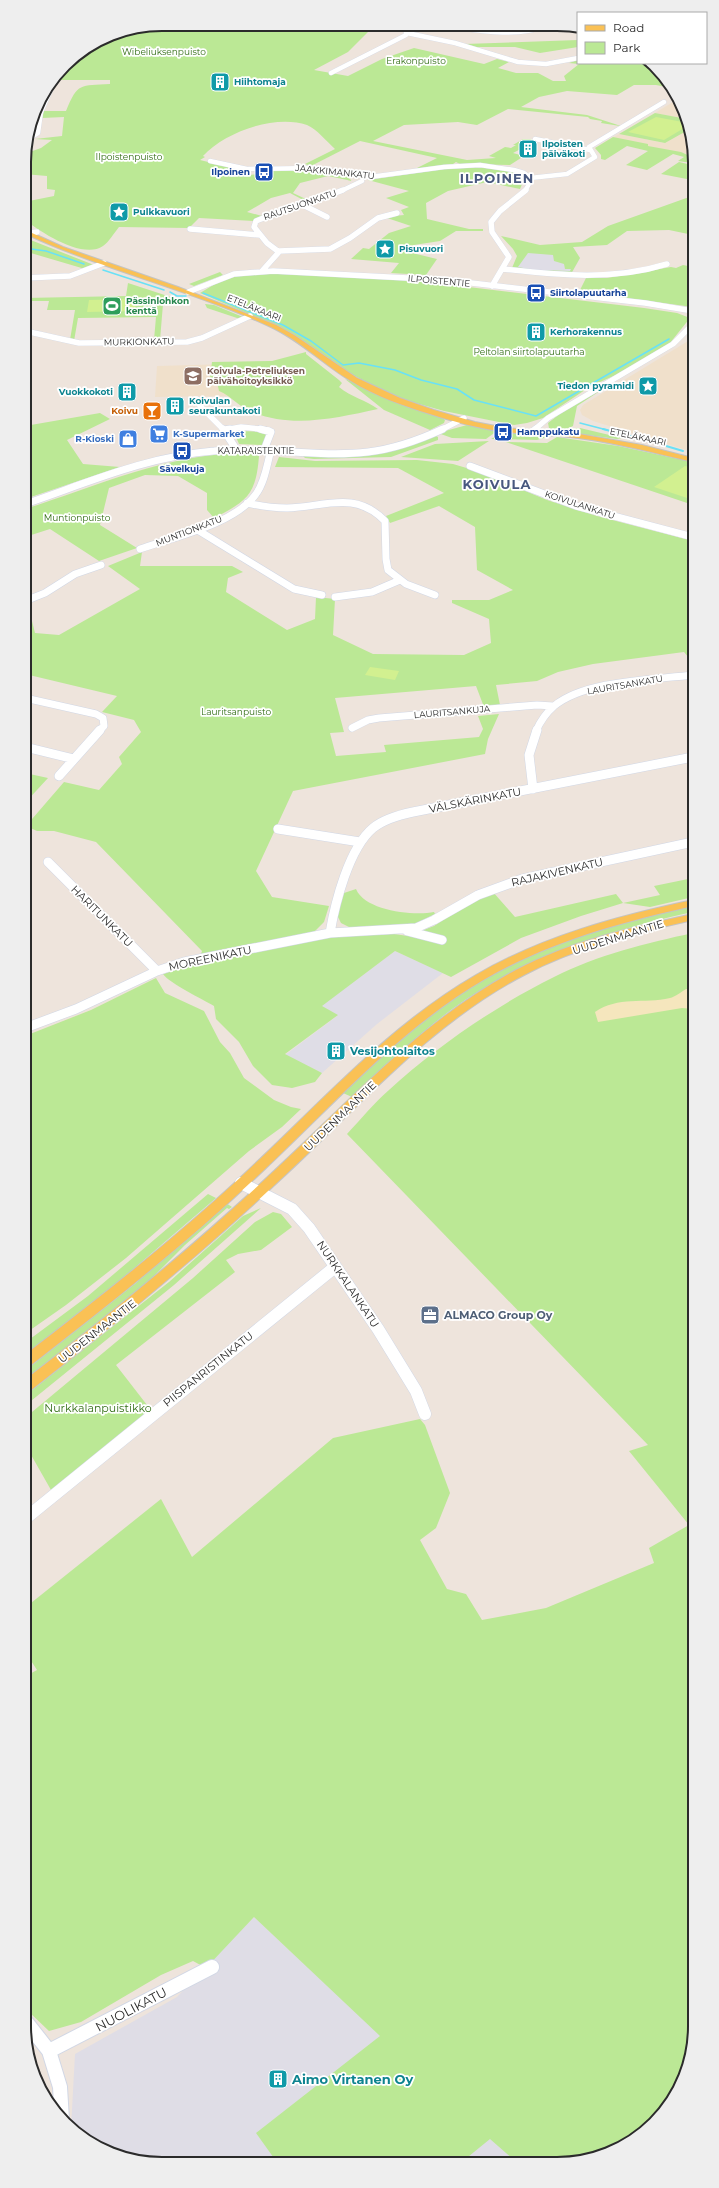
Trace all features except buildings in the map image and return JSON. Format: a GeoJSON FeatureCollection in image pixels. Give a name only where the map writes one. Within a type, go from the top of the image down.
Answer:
{"type":"FeatureCollection","features":[{"type":"Feature","properties":{"kind":"main road","name":"ETELÄKAARI"},"geometry":{"type":"LineString","coordinates":[[31,233],[61,248],[188,292],[250,316],[292,336],[354,380],[397,400],[489,427],[579,436],[642,447],[688,459]]}},
{"type":"Feature","properties":{"kind":"main road","name":"UUDENMAANTIE"},"geometry":{"type":"LineString","coordinates":[[31,1357],[108,1297],[241,1183],[407,1029],[460,989],[497,968],[545,945],[588,929],[688,903]]}},
{"type":"Feature","properties":{"kind":"main road","name":"UUDENMAANTIE"},"geometry":{"type":"LineString","coordinates":[[31,1382],[135,1302],[259,1192],[421,1040],[497,985],[541,963],[581,947],[633,930],[688,918]]}},
{"type":"Feature","properties":{"kind":"street"},"geometry":{"type":"LineString","coordinates":[[511,31],[529,31]]}},
{"type":"Feature","properties":{"kind":"street"},"geometry":{"type":"LineString","coordinates":[[331,73],[407,33],[461,45],[494,57],[524,63],[551,65],[577,58]]}},
{"type":"Feature","properties":{"kind":"street"},"geometry":{"type":"LineString","coordinates":[[590,150],[589,147],[664,102]]}},
{"type":"Feature","properties":{"kind":"street"},"geometry":{"type":"LineString","coordinates":[[34,136],[38,133],[41,112]]}},
{"type":"Feature","properties":{"kind":"street"},"geometry":{"type":"LineString","coordinates":[[492,286],[509,257],[506,250],[492,234],[491,222],[503,208],[528,188],[530,178],[567,174],[594,158],[594,155],[590,150],[535,139]]}},
{"type":"Feature","properties":{"kind":"street","name":"JAAKKIMANKATU"},"geometry":{"type":"LineString","coordinates":[[210,161],[247,169],[312,168],[374,177],[444,167],[480,166],[514,170],[530,178]]}},
{"type":"Feature","properties":{"kind":"street","name":"RAUTSUONKATU"},"geometry":{"type":"LineString","coordinates":[[279,251],[260,235],[254,226],[256,221],[282,209],[322,199],[362,181]]}},
{"type":"Feature","properties":{"kind":"street"},"geometry":{"type":"LineString","coordinates":[[301,204],[327,217]]}},
{"type":"Feature","properties":{"kind":"street"},"geometry":{"type":"LineString","coordinates":[[262,271],[279,251],[330,249],[350,238],[378,218],[397,213]]}},
{"type":"Feature","properties":{"kind":"street"},"geometry":{"type":"LineString","coordinates":[[190,229],[260,235]]}},
{"type":"Feature","properties":{"kind":"street"},"geometry":{"type":"LineString","coordinates":[[31,278],[70,276],[104,263]]}},
{"type":"Feature","properties":{"kind":"street"},"geometry":{"type":"LineString","coordinates":[[503,268],[592,278],[655,268],[667,264]]}},
{"type":"Feature","properties":{"kind":"street","name":"ILPOISTENTIE"},"geometry":{"type":"LineString","coordinates":[[188,292],[234,274],[262,271],[432,279],[644,303],[688,310]]}},
{"type":"Feature","properties":{"kind":"street","name":"MURKIONKATU"},"geometry":{"type":"LineString","coordinates":[[31,333],[79,343],[189,342],[202,338],[250,316]]}},
{"type":"Feature","properties":{"kind":"street"},"geometry":{"type":"LineString","coordinates":[[533,431],[548,418],[673,344],[688,329]]}},
{"type":"Feature","properties":{"kind":"street"},"geometry":{"type":"LineString","coordinates":[[197,399],[200,406],[224,430],[236,449]]}},
{"type":"Feature","properties":{"kind":"street","name":"KATARAISTENTIE"},"geometry":{"type":"LineString","coordinates":[[31,502],[154,461],[192,453],[236,449],[347,453],[372,451],[400,445],[462,419]]}},
{"type":"Feature","properties":{"kind":"street","name":"MUNTIONKATU"},"geometry":{"type":"LineString","coordinates":[[140,549],[225,517],[247,503],[260,485],[271,432],[269,430],[241,428],[224,430]]}},
{"type":"Feature","properties":{"kind":"street","name":"KOIVULANKATU"},"geometry":{"type":"LineString","coordinates":[[470,466],[576,506],[688,535]]}},
{"type":"Feature","properties":{"kind":"street"},"geometry":{"type":"LineString","coordinates":[[247,503],[282,508],[339,502],[359,505],[374,511],[385,520],[386,567],[390,574],[434,595]]}},
{"type":"Feature","properties":{"kind":"street"},"geometry":{"type":"LineString","coordinates":[[196,529],[294,589],[322,596]]}},
{"type":"Feature","properties":{"kind":"street"},"geometry":{"type":"LineString","coordinates":[[31,599],[45,593],[76,574],[101,565]]}},
{"type":"Feature","properties":{"kind":"street"},"geometry":{"type":"LineString","coordinates":[[335,597],[372,592],[400,580]]}},
{"type":"Feature","properties":{"kind":"street","name":"LAURITSANKATU"},"geometry":{"type":"LineString","coordinates":[[553,706],[585,692],[607,686],[688,676]]}},
{"type":"Feature","properties":{"kind":"street"},"geometry":{"type":"LineString","coordinates":[[31,699],[96,714],[103,718],[104,726],[59,776]]}},
{"type":"Feature","properties":{"kind":"street","name":"LAURITSANKUJA"},"geometry":{"type":"LineString","coordinates":[[352,728],[368,720],[379,718],[537,705],[553,706]]}},
{"type":"Feature","properties":{"kind":"street"},"geometry":{"type":"LineString","coordinates":[[533,789],[529,754],[540,725],[553,706]]}},
{"type":"Feature","properties":{"kind":"street"},"geometry":{"type":"LineString","coordinates":[[31,748],[74,759]]}},
{"type":"Feature","properties":{"kind":"street","name":"VÄLSKÄRINKATU"},"geometry":{"type":"LineString","coordinates":[[330,933],[333,910],[360,842],[376,826],[403,814],[688,759]]}},
{"type":"Feature","properties":{"kind":"street"},"geometry":{"type":"LineString","coordinates":[[278,829],[360,842]]}},
{"type":"Feature","properties":{"kind":"street","name":"RAJAKIVENKATU"},"geometry":{"type":"LineString","coordinates":[[405,930],[428,924],[478,895],[531,876],[688,843]]}},
{"type":"Feature","properties":{"kind":"street","name":"HARITUNKATU"},"geometry":{"type":"LineString","coordinates":[[48,862],[157,971]]}},
{"type":"Feature","properties":{"kind":"street","name":"MOREENIKATU"},"geometry":{"type":"LineString","coordinates":[[31,1026],[76,1009],[157,971],[184,962],[330,933],[368,930],[405,930]]}},
{"type":"Feature","properties":{"kind":"street"},"geometry":{"type":"LineString","coordinates":[[405,930],[442,940]]}},
{"type":"Feature","properties":{"kind":"street","name":"NURKKALANKATU"},"geometry":{"type":"LineString","coordinates":[[241,1183],[292,1208],[309,1228],[378,1329],[416,1391],[425,1414]]}},
{"type":"Feature","properties":{"kind":"street","name":"PIISPANRISTINKATU"},"geometry":{"type":"LineString","coordinates":[[31,1514],[335,1266]]}},
{"type":"Feature","properties":{"kind":"street","name":"NUOLIKATU"},"geometry":{"type":"LineString","coordinates":[[49,2051],[212,1967]]}},
{"type":"Feature","properties":{"kind":"street"},"geometry":{"type":"LineString","coordinates":[[31,2028],[49,2051],[60,2087],[61,2109]]}},
{"type":"Feature","properties":{"kind":"shaded area"},"geometry":{"type":"Polygon","coordinates":[[[673,102],[680,118],[655,113],[673,102]]]}},
{"type":"Feature","properties":{"kind":"shaded area"},"geometry":{"type":"Polygon","coordinates":[[[684,132],[688,154],[611,139],[619,134],[665,143],[684,132]]]}},
{"type":"Feature","properties":{"kind":"shaded area"},"geometry":{"type":"Polygon","coordinates":[[[514,250],[580,258],[571,274],[512,268],[519,258],[514,250]]]}},
{"type":"Feature","properties":{"kind":"shaded area"},"geometry":{"type":"Polygon","coordinates":[[[688,341],[688,450],[593,421],[582,415],[580,410],[583,405],[688,341]]]}},
{"type":"Feature","properties":{"kind":"shaded area","name":"Koivula-Petreliuksen päivähoitoyksikkö"},"geometry":{"type":"Polygon","coordinates":[[[229,364],[230,396],[155,397],[157,366],[229,364]]]}},
{"type":"Feature","properties":{"kind":"shaded area"},"geometry":{"type":"Polygon","coordinates":[[[395,951],[443,973],[377,1024],[322,1073],[285,1055],[337,1016],[321,1006],[395,951]]]}},
{"type":"Feature","properties":{"kind":"shaded area"},"geometry":{"type":"Polygon","coordinates":[[[254,1917],[511,2157],[145,2156],[128,2153],[112,2147],[82,2130],[71,2121],[75,2054],[177,1997],[254,1917]]]}},
{"type":"Feature","properties":{"kind":"green space","name":"Ilpoistenpuisto"},"geometry":{"type":"Polygon","coordinates":[[[369,31],[348,52],[314,70],[348,76],[382,59],[414,48],[484,64],[497,59],[509,62],[498,68],[516,73],[538,73],[553,81],[566,81],[564,76],[579,64],[644,64],[664,87],[634,85],[617,95],[567,91],[539,97],[521,107],[587,115],[621,126],[601,123],[602,121],[590,119],[588,117],[508,109],[477,125],[458,122],[404,125],[373,141],[467,160],[496,158],[489,156],[505,147],[511,148],[523,139],[532,139],[528,141],[534,142],[513,153],[524,156],[510,165],[460,164],[456,162],[453,164],[415,169],[437,158],[360,141],[311,166],[305,164],[335,149],[311,127],[294,122],[280,122],[251,127],[224,139],[212,147],[203,156],[205,157],[200,160],[241,170],[248,175],[281,170],[303,170],[338,174],[347,177],[352,181],[328,176],[300,183],[293,193],[310,201],[307,202],[290,193],[271,198],[247,212],[262,216],[254,221],[199,218],[189,228],[119,227],[103,246],[95,249],[84,250],[62,243],[31,224],[31,201],[54,196],[55,190],[47,189],[47,176],[31,175],[31,151],[41,148],[52,140],[35,139],[62,136],[64,117],[42,118],[44,111],[66,111],[77,90],[81,87],[110,84],[110,80],[60,80],[89,53],[128,35],[145,32],[369,31]]]}},
{"type":"Feature","properties":{"kind":"green space"},"geometry":{"type":"Polygon","coordinates":[[[577,40],[577,47],[540,53],[515,47],[471,47],[464,44],[577,40]]]}},
{"type":"Feature","properties":{"kind":"green space","name":"Ilpoistenpuisto"},"geometry":{"type":"Polygon","coordinates":[[[577,60],[577,64],[569,63],[577,60]]]}},
{"type":"Feature","properties":{"kind":"green space"},"geometry":{"type":"Polygon","coordinates":[[[655,113],[680,118],[684,132],[665,143],[619,134],[655,113]]]}},
{"type":"Feature","properties":{"kind":"green space"},"geometry":{"type":"Polygon","coordinates":[[[656,117],[681,122],[683,129],[664,140],[628,132],[656,117]]]}},
{"type":"Feature","properties":{"kind":"green space"},"geometry":{"type":"Polygon","coordinates":[[[613,137],[648,144],[648,146],[681,152],[688,155],[688,162],[678,161],[684,157],[673,154],[647,170],[626,165],[648,151],[627,146],[605,160],[601,159],[601,155],[595,148],[613,137]]]}},
{"type":"Feature","properties":{"kind":"green space"},"geometry":{"type":"Polygon","coordinates":[[[679,162],[688,164],[688,179],[661,174],[679,162]]]}},
{"type":"Feature","properties":{"kind":"green space"},"geometry":{"type":"Polygon","coordinates":[[[464,166],[507,170],[523,176],[521,177],[523,182],[520,189],[487,182],[448,191],[426,203],[427,219],[469,229],[483,229],[483,231],[456,231],[440,241],[414,245],[404,251],[437,259],[426,275],[391,273],[399,263],[351,259],[363,248],[369,249],[389,233],[411,226],[384,217],[404,215],[401,210],[409,207],[386,198],[409,191],[368,180],[464,166]]]}},
{"type":"Feature","properties":{"kind":"green space"},"geometry":{"type":"Polygon","coordinates":[[[688,197],[688,234],[669,230],[627,231],[607,245],[573,247],[580,258],[571,274],[539,270],[570,271],[571,269],[565,269],[564,264],[554,261],[553,255],[528,253],[518,267],[534,270],[512,268],[517,256],[513,249],[501,236],[540,245],[582,242],[608,226],[688,197]]]}},
{"type":"Feature","properties":{"kind":"green space"},"geometry":{"type":"Polygon","coordinates":[[[31,240],[94,265],[85,269],[31,253],[31,240]]]}},
{"type":"Feature","properties":{"kind":"green space"},"geometry":{"type":"Polygon","coordinates":[[[683,265],[688,266],[688,306],[579,292],[586,278],[607,278],[671,267],[676,268],[683,265]]]}},
{"type":"Feature","properties":{"kind":"green space"},"geometry":{"type":"Polygon","coordinates":[[[220,272],[223,275],[194,286],[189,284],[220,272]]]}},
{"type":"Feature","properties":{"kind":"green space","name":"Peltolan siirtolapuutarha"},"geometry":{"type":"Polygon","coordinates":[[[252,272],[410,280],[644,308],[677,313],[688,317],[688,320],[670,343],[618,374],[591,386],[543,418],[514,425],[444,411],[398,398],[349,373],[318,351],[277,326],[200,293],[220,281],[252,272]]]}},
{"type":"Feature","properties":{"kind":"green space"},"geometry":{"type":"Polygon","coordinates":[[[128,283],[189,303],[163,304],[160,340],[154,340],[156,317],[78,318],[74,341],[70,340],[75,310],[47,310],[49,301],[31,301],[31,298],[126,296],[128,283]]]}},
{"type":"Feature","properties":{"kind":"green space","name":"Pässinlohkon kenttä"},"geometry":{"type":"Polygon","coordinates":[[[136,299],[135,311],[87,312],[89,300],[136,299]]]}},
{"type":"Feature","properties":{"kind":"green space"},"geometry":{"type":"Polygon","coordinates":[[[205,304],[214,305],[243,317],[240,319],[207,308],[205,304]]]}},
{"type":"Feature","properties":{"kind":"green space"},"geometry":{"type":"Polygon","coordinates":[[[306,352],[306,354],[342,383],[339,387],[378,409],[346,416],[314,420],[281,420],[246,409],[219,391],[216,378],[210,378],[212,362],[272,361],[306,352]]]}},
{"type":"Feature","properties":{"kind":"green space"},"geometry":{"type":"Polygon","coordinates":[[[345,379],[441,417],[445,420],[444,423],[430,430],[384,410],[345,379]]]}},
{"type":"Feature","properties":{"kind":"green space"},"geometry":{"type":"Polygon","coordinates":[[[606,387],[577,406],[573,426],[560,432],[549,428],[548,423],[561,413],[606,387]]]}},
{"type":"Feature","properties":{"kind":"green space"},"geometry":{"type":"Polygon","coordinates":[[[100,413],[110,419],[67,440],[83,464],[120,467],[31,497],[31,425],[100,413]]]}},
{"type":"Feature","properties":{"kind":"green space"},"geometry":{"type":"Polygon","coordinates":[[[467,425],[497,431],[486,439],[452,438],[438,433],[467,425]]]}},
{"type":"Feature","properties":{"kind":"green space"},"geometry":{"type":"Polygon","coordinates":[[[580,428],[622,438],[617,439],[564,432],[571,429],[580,428]]]}},
{"type":"Feature","properties":{"kind":"green space"},"geometry":{"type":"Polygon","coordinates":[[[238,429],[238,431],[267,432],[263,445],[239,444],[233,430],[238,429]]]}},
{"type":"Feature","properties":{"kind":"green space"},"geometry":{"type":"Polygon","coordinates":[[[502,432],[551,436],[537,440],[491,439],[502,432]]]}},
{"type":"Feature","properties":{"kind":"green space"},"geometry":{"type":"Polygon","coordinates":[[[434,435],[438,437],[438,440],[391,457],[314,459],[305,458],[303,456],[346,455],[434,435]]]}},
{"type":"Feature","properties":{"kind":"green space"},"geometry":{"type":"Polygon","coordinates":[[[557,437],[618,446],[688,461],[688,467],[686,466],[688,467],[688,503],[506,442],[547,443],[557,437]]]}},
{"type":"Feature","properties":{"kind":"green space"},"geometry":{"type":"Polygon","coordinates":[[[489,441],[458,461],[401,457],[435,444],[489,441]]]}},
{"type":"Feature","properties":{"kind":"green space","name":"Muntionpuisto"},"geometry":{"type":"Polygon","coordinates":[[[250,453],[259,456],[258,469],[252,488],[248,495],[235,506],[214,518],[207,510],[207,493],[178,476],[145,475],[109,488],[100,525],[137,548],[99,561],[50,529],[31,535],[31,507],[163,464],[220,454],[250,453]]]}},
{"type":"Feature","properties":{"kind":"green space","name":"Lauritsanpuisto"},"geometry":{"type":"Polygon","coordinates":[[[279,457],[315,461],[417,460],[453,464],[480,472],[547,500],[597,516],[688,540],[688,657],[684,652],[593,664],[558,672],[537,681],[496,685],[500,705],[484,707],[476,686],[335,698],[344,732],[330,733],[336,756],[386,752],[384,745],[479,737],[483,729],[478,716],[499,714],[488,739],[485,754],[293,791],[256,871],[272,897],[329,906],[324,922],[315,931],[331,936],[394,934],[408,936],[434,926],[463,907],[493,892],[515,917],[616,894],[623,903],[581,916],[521,938],[451,977],[395,951],[322,1006],[338,1015],[285,1054],[322,1073],[315,1082],[292,1088],[272,1085],[253,1066],[239,1042],[216,1019],[214,1006],[166,978],[163,974],[198,963],[202,951],[96,842],[54,831],[37,831],[31,828],[31,820],[64,782],[99,790],[122,764],[119,757],[141,732],[134,720],[102,712],[117,696],[31,675],[31,621],[35,633],[59,635],[140,589],[108,566],[142,552],[140,566],[232,566],[243,572],[228,578],[226,592],[287,630],[315,619],[316,597],[335,599],[333,635],[373,654],[464,655],[491,643],[489,619],[452,603],[452,600],[489,600],[513,590],[477,570],[475,527],[439,506],[390,523],[386,516],[444,493],[398,468],[275,467],[279,457]]]}},
{"type":"Feature","properties":{"kind":"green space"},"geometry":{"type":"Polygon","coordinates":[[[685,466],[688,467],[688,498],[654,487],[685,466]]]}},
{"type":"Feature","properties":{"kind":"green space"},"geometry":{"type":"Polygon","coordinates":[[[370,667],[399,671],[395,680],[365,675],[370,667]]]}},
{"type":"Feature","properties":{"kind":"green space"},"geometry":{"type":"Polygon","coordinates":[[[31,774],[48,778],[31,796],[31,774]]]}},
{"type":"Feature","properties":{"kind":"green space"},"geometry":{"type":"Polygon","coordinates":[[[688,879],[688,898],[650,907],[623,903],[660,895],[654,886],[688,879]]]}},
{"type":"Feature","properties":{"kind":"green space"},"geometry":{"type":"Polygon","coordinates":[[[356,889],[361,896],[379,907],[403,912],[434,912],[435,914],[413,925],[351,928],[341,923],[337,915],[344,893],[356,889]]]}},
{"type":"Feature","properties":{"kind":"green space"},"geometry":{"type":"Polygon","coordinates":[[[688,907],[688,913],[604,935],[546,956],[518,969],[465,1000],[435,1022],[352,1097],[343,1093],[388,1050],[436,1010],[465,990],[495,973],[559,944],[659,914],[688,907]]]}},
{"type":"Feature","properties":{"kind":"green space"},"geometry":{"type":"Polygon","coordinates":[[[688,934],[688,1524],[629,1451],[648,1445],[347,1134],[383,1095],[407,1074],[447,1043],[489,1014],[532,988],[570,969],[605,956],[688,934]]]}},
{"type":"Feature","properties":{"kind":"green space"},"geometry":{"type":"Polygon","coordinates":[[[156,978],[165,993],[204,1011],[220,1042],[230,1053],[244,1078],[274,1100],[291,1107],[301,1109],[282,1127],[249,1151],[126,1258],[66,1305],[31,1330],[31,1034],[91,1010],[156,978]]]}},
{"type":"Feature","properties":{"kind":"green space"},"geometry":{"type":"Polygon","coordinates":[[[208,1194],[216,1198],[110,1289],[31,1350],[31,1338],[88,1296],[208,1194]]]}},
{"type":"Feature","properties":{"kind":"green space"},"geometry":{"type":"Polygon","coordinates":[[[226,1203],[232,1207],[229,1209],[227,1208],[185,1245],[130,1300],[31,1376],[31,1366],[136,1283],[226,1203]]]}},
{"type":"Feature","properties":{"kind":"green space"},"geometry":{"type":"Polygon","coordinates":[[[261,1208],[174,1285],[31,1401],[31,1391],[169,1282],[243,1216],[261,1208]]]}},
{"type":"Feature","properties":{"kind":"green space","name":"Nurkkalanpuistikko"},"geometry":{"type":"Polygon","coordinates":[[[273,1212],[281,1214],[292,1227],[261,1250],[238,1254],[226,1260],[235,1272],[116,1365],[154,1414],[60,1490],[51,1490],[31,1455],[31,1413],[193,1278],[255,1222],[273,1212]]]}},
{"type":"Feature","properties":{"kind":"green space"},"geometry":{"type":"Polygon","coordinates":[[[420,1419],[425,1425],[450,1493],[436,1528],[420,1540],[447,1589],[466,1594],[482,1620],[546,1608],[654,1563],[649,1548],[688,1526],[688,2034],[684,2060],[674,2084],[666,2099],[650,2119],[637,2130],[607,2147],[591,2153],[574,2156],[510,2157],[490,2139],[468,2157],[273,2157],[256,2133],[380,2036],[254,1917],[206,1968],[193,1961],[161,1975],[81,2022],[49,2031],[31,2014],[31,1673],[37,1670],[31,1661],[31,1603],[161,1499],[192,1557],[333,1438],[420,1419]]]}},
{"type":"Feature","properties":{"kind":"sand"},"geometry":{"type":"Polygon","coordinates":[[[688,989],[688,1009],[682,1008],[598,1022],[595,1012],[604,1007],[622,1002],[660,1000],[676,996],[688,989]]]}},
{"type":"Feature","properties":{"kind":"waterway"},"geometry":{"type":"LineString","coordinates":[[31,249],[46,251],[84,264]]}},
{"type":"Feature","properties":{"kind":"waterway"},"geometry":{"type":"LineString","coordinates":[[103,270],[164,290]]}},
{"type":"Feature","properties":{"kind":"waterway"},"geometry":{"type":"LineString","coordinates":[[170,292],[177,296],[186,296]]}},
{"type":"Feature","properties":{"kind":"waterway"},"geometry":{"type":"LineString","coordinates":[[203,293],[283,325],[311,341],[343,365],[359,363],[395,370],[421,380],[457,389],[474,400],[536,416],[669,339]]}},
{"type":"Feature","properties":{"kind":"waterway"},"geometry":{"type":"LineString","coordinates":[[580,423],[607,430]]}},
{"type":"Feature","properties":{"kind":"waterway"},"geometry":{"type":"LineString","coordinates":[[603,429],[648,441]]}},
{"type":"Feature","properties":{"kind":"waterway"},"geometry":{"type":"LineString","coordinates":[[656,443],[683,451]]}},
{"type":"Feature","properties":{"kind":"place","name":"Hiihtomaja"},"geometry":{"type":"Point","coordinates":[220,82]}},
{"type":"Feature","properties":{"kind":"place","name":"Ilpoisten päiväkoti"},"geometry":{"type":"Point","coordinates":[528,149]}},
{"type":"Feature","properties":{"kind":"place","name":"Ilpoinen"},"geometry":{"type":"Point","coordinates":[264,172]}},
{"type":"Feature","properties":{"kind":"place","name":"Pulkkavuori"},"geometry":{"type":"Point","coordinates":[119,212]}},
{"type":"Feature","properties":{"kind":"place","name":"Pisuvuori"},"geometry":{"type":"Point","coordinates":[385,249]}},
{"type":"Feature","properties":{"kind":"place","name":"Siirtolapuutarha"},"geometry":{"type":"Point","coordinates":[536,293]}},
{"type":"Feature","properties":{"kind":"place","name":"Pässinlohkon kenttä"},"geometry":{"type":"Point","coordinates":[112,306]}},
{"type":"Feature","properties":{"kind":"place","name":"Kerhorakennus"},"geometry":{"type":"Point","coordinates":[536,332]}},
{"type":"Feature","properties":{"kind":"place","name":"Koivula-Petreliuksen päivähoitoyksikkö"},"geometry":{"type":"Point","coordinates":[193,376]}},
{"type":"Feature","properties":{"kind":"place","name":"Tiedon pyramidi"},"geometry":{"type":"Point","coordinates":[648,386]}},
{"type":"Feature","properties":{"kind":"place","name":"Vuokkokoti"},"geometry":{"type":"Point","coordinates":[127,392]}},
{"type":"Feature","properties":{"kind":"place","name":"Koivulan seurakuntakoti"},"geometry":{"type":"Point","coordinates":[175,406]}},
{"type":"Feature","properties":{"kind":"place","name":"Koivu"},"geometry":{"type":"Point","coordinates":[152,411]}},
{"type":"Feature","properties":{"kind":"place","name":"Hamppukatu"},"geometry":{"type":"Point","coordinates":[503,432]}},
{"type":"Feature","properties":{"kind":"place","name":"K-Supermarket"},"geometry":{"type":"Point","coordinates":[159,434]}},
{"type":"Feature","properties":{"kind":"place","name":"R-Kioski"},"geometry":{"type":"Point","coordinates":[128,439]}},
{"type":"Feature","properties":{"kind":"place","name":"Sävelkuja"},"geometry":{"type":"Point","coordinates":[182,451]}},
{"type":"Feature","properties":{"kind":"place","name":"Vesijohtolaitos"},"geometry":{"type":"Point","coordinates":[336,1051]}},
{"type":"Feature","properties":{"kind":"place","name":"ALMACO Group Oy"},"geometry":{"type":"Point","coordinates":[430,1315]}},
{"type":"Feature","properties":{"kind":"place","name":"Aimo Virtanen Oy"},"geometry":{"type":"Point","coordinates":[278,2079]}},
{"type":"Feature","properties":{"kind":"district","name":"ILPOINEN"},"geometry":{"type":"Point","coordinates":[497,178]}},
{"type":"Feature","properties":{"kind":"district","name":"KOIVULA"},"geometry":{"type":"Point","coordinates":[497,484]}},
{"type":"Feature","properties":{"kind":"park label","name":"Wibeliuksenpuisto"},"geometry":{"type":"Point","coordinates":[164,52]}},
{"type":"Feature","properties":{"kind":"park label","name":"Erakonpuisto"},"geometry":{"type":"Point","coordinates":[416,61]}}]}
